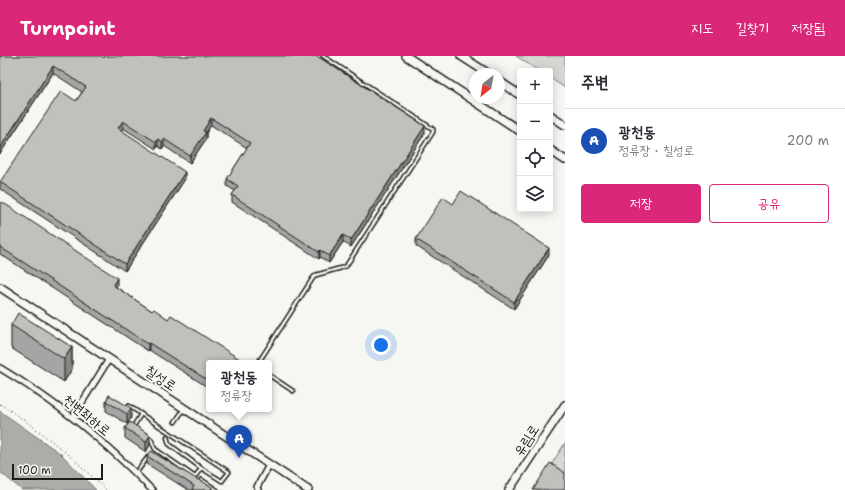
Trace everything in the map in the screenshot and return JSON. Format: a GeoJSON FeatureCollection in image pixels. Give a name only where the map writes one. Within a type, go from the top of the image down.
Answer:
{"type":"FeatureCollection","features":[{"type":"Feature","properties":{"kind":"street"},"geometry":{"type":"LineString","coordinates":[[406,56],[517,129]]}},
{"type":"Feature","properties":{"kind":"street"},"geometry":{"type":"LineString","coordinates":[[461,56],[480,68]]}},
{"type":"Feature","properties":{"kind":"street"},"geometry":{"type":"LineString","coordinates":[[505,85],[517,93]]}},
{"type":"Feature","properties":{"kind":"street"},"geometry":{"type":"LineString","coordinates":[[553,117],[565,125]]}},
{"type":"Feature","properties":{"kind":"street"},"geometry":{"type":"LineString","coordinates":[[553,152],[565,160]]}},
{"type":"Feature","properties":{"kind":"street","name":"칠성로"},"geometry":{"type":"LineString","coordinates":[[0,287],[308,490]]}},
{"type":"Feature","properties":{"kind":"street"},"geometry":{"type":"LineString","coordinates":[[72,417],[108,359]]}},
{"type":"Feature","properties":{"kind":"street","name":"천변좌하로"},"geometry":{"type":"LineString","coordinates":[[0,368],[35,390],[72,417],[108,447],[152,490]]}},
{"type":"Feature","properties":{"kind":"street","name":"유림로"},"geometry":{"type":"LineString","coordinates":[[509,490],[564,408]]}},
{"type":"Feature","properties":{"kind":"street"},"geometry":{"type":"LineString","coordinates":[[258,490],[257,487],[269,465]]}},
{"type":"Feature","properties":{"kind":"lane"},"geometry":{"type":"LineString","coordinates":[[260,360],[313,278],[316,275],[346,266],[433,132],[433,129],[323,56]]}},
{"type":"Feature","properties":{"kind":"lane"},"geometry":{"type":"LineString","coordinates":[[272,377],[293,391]]}},
{"type":"Feature","properties":{"kind":"lane"},"geometry":{"type":"LineString","coordinates":[[129,406],[229,472],[222,482],[169,444],[166,437]]}},
{"type":"Feature","properties":{"kind":"lane"},"geometry":{"type":"LineString","coordinates":[[175,422],[184,409]]}},
{"type":"Feature","properties":{"kind":"lane"},"geometry":{"type":"LineString","coordinates":[[141,414],[133,427],[151,439],[155,449],[195,477],[202,468]]}},
{"type":"Feature","properties":{"kind":"lane"},"geometry":{"type":"LineString","coordinates":[[136,473],[155,449]]}},
{"type":"Feature","properties":{"kind":"lane"},"geometry":{"type":"LineString","coordinates":[[202,480],[218,490]]}},
{"type":"Feature","properties":{"kind":"path"},"geometry":{"type":"LineString","coordinates":[[0,404],[47,436],[67,452],[106,490]]}},
{"type":"Feature","properties":{"kind":"shaded area"},"geometry":{"type":"Polygon","coordinates":[[[516,56],[565,56],[565,88],[553,80],[553,68],[534,68],[516,56]]]}},
{"type":"Feature","properties":{"kind":"shaded area"},"geometry":{"type":"Polygon","coordinates":[[[0,411],[61,454],[96,490],[22,490],[0,472],[0,411]]]}},
{"type":"Feature","properties":{"kind":"shaded area"},"geometry":{"type":"Polygon","coordinates":[[[565,443],[565,474],[551,465],[565,443]]]}},
{"type":"Feature","properties":{"kind":"building"},"geometry":{"type":"Polygon","coordinates":[[[0,56],[102,56],[104,58],[105,56],[317,56],[425,126],[351,240],[343,235],[329,256],[320,250],[319,252],[232,195],[238,186],[227,179],[250,143],[211,118],[203,131],[206,132],[190,156],[164,139],[162,142],[158,139],[156,142],[123,121],[118,128],[185,172],[125,264],[0,182],[61,91],[76,101],[86,87],[53,66],[0,148],[0,56]]]}},
{"type":"Feature","properties":{"kind":"building"},"geometry":{"type":"Polygon","coordinates":[[[461,191],[549,248],[514,302],[416,239],[443,197],[453,204],[461,191]]]}},
{"type":"Feature","properties":{"kind":"building"},"geometry":{"type":"Polygon","coordinates":[[[2,202],[117,278],[113,285],[152,311],[154,309],[168,319],[171,315],[241,360],[206,360],[206,379],[149,343],[148,344],[0,247],[0,206],[2,202]]]}},
{"type":"Feature","properties":{"kind":"building"},"geometry":{"type":"Polygon","coordinates":[[[18,313],[72,347],[64,359],[11,325],[18,313]]]}},
{"type":"Feature","properties":{"kind":"building"},"geometry":{"type":"Polygon","coordinates":[[[109,395],[131,408],[127,414],[106,401],[109,395]]]}},
{"type":"Feature","properties":{"kind":"building"},"geometry":{"type":"Polygon","coordinates":[[[130,422],[150,435],[146,442],[125,428],[130,422]]]}},
{"type":"Feature","properties":{"kind":"building"},"geometry":{"type":"Polygon","coordinates":[[[151,451],[212,487],[211,490],[192,490],[194,486],[147,456],[151,451]]]}},
{"type":"Feature","properties":{"kind":"building"},"geometry":{"type":"Polygon","coordinates":[[[550,463],[565,473],[565,490],[533,490],[550,463]]]}},
{"type":"Feature","properties":{"kind":"place","name":"광천동"},"geometry":{"type":"Point","coordinates":[239,458]}}]}
